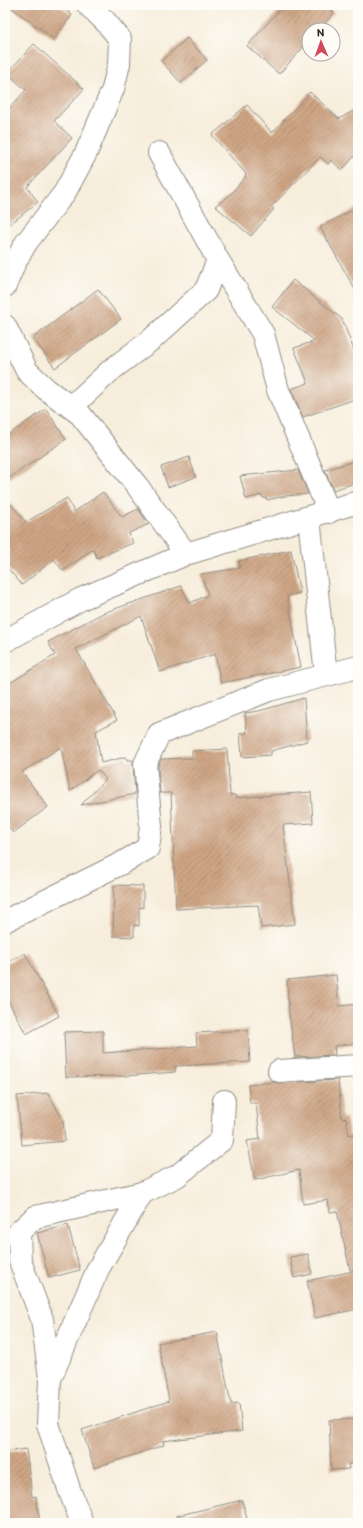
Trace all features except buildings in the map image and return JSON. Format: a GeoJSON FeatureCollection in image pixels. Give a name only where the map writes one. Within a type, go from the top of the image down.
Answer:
{"type":"FeatureCollection","features":[{"type":"Feature","properties":{"kind":"street"},"geometry":{"type":"LineString","coordinates":[[5,286],[14,264],[26,243],[65,192],[86,153],[113,90],[119,64],[120,39],[105,21],[88,5]]}},
{"type":"Feature","properties":{"kind":"street"},"geometry":{"type":"LineString","coordinates":[[159,153],[218,260],[263,334],[278,390],[319,515],[326,675]]}},
{"type":"Feature","properties":{"kind":"street"},"geometry":{"type":"LineString","coordinates":[[70,406],[81,398],[111,370],[151,340],[206,290],[218,260]]}},
{"type":"Feature","properties":{"kind":"street"},"geometry":{"type":"LineString","coordinates":[[5,326],[27,371],[46,389],[80,414],[138,487],[186,554]]}},
{"type":"Feature","properties":{"kind":"street"},"geometry":{"type":"LineString","coordinates":[[5,641],[81,599],[186,554],[358,502]]}},
{"type":"Feature","properties":{"kind":"street"},"geometry":{"type":"LineString","coordinates":[[5,921],[122,863],[148,848],[151,826],[145,764],[159,734],[269,690],[358,667]]}},
{"type":"Feature","properties":{"kind":"street"},"geometry":{"type":"LineString","coordinates":[[279,1071],[358,1066]]}},
{"type":"Feature","properties":{"kind":"street"},"geometry":{"type":"LineString","coordinates":[[82,1523],[69,1489],[48,1424],[50,1379],[42,1319],[20,1262],[19,1232],[35,1217],[142,1193],[177,1176],[222,1140],[224,1101]]}},
{"type":"Feature","properties":{"kind":"street"},"geometry":{"type":"LineString","coordinates":[[50,1379],[98,1269],[142,1193]]}}]}
